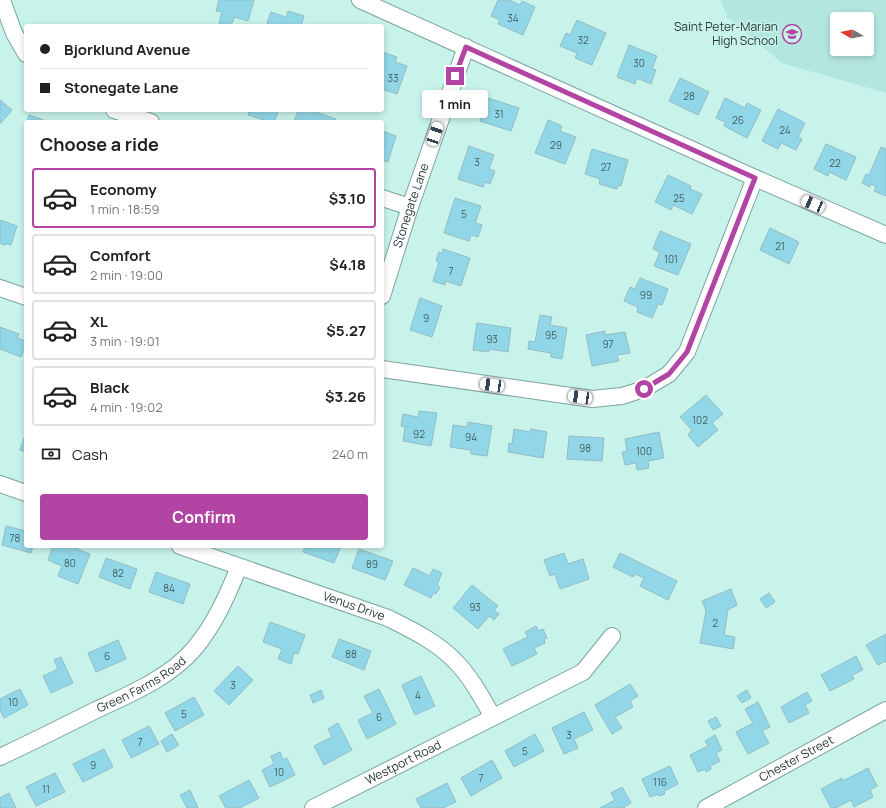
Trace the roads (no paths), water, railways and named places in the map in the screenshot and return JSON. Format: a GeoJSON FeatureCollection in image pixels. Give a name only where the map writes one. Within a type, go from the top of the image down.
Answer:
{"type":"FeatureCollection","features":[{"type":"Feature","properties":{"kind":"street"},"geometry":{"type":"LineString","coordinates":[[2,0],[14,33],[24,50]]}},
{"type":"Feature","properties":{"kind":"street"},"geometry":{"type":"LineString","coordinates":[[360,0],[755,178],[886,235]]}},
{"type":"Feature","properties":{"kind":"street","name":"Stonegate Lane"},"geometry":{"type":"LineString","coordinates":[[384,290],[410,207],[466,47]]}},
{"type":"Feature","properties":{"kind":"street"},"geometry":{"type":"LineString","coordinates":[[120,112],[145,120]]}},
{"type":"Feature","properties":{"kind":"street"},"geometry":{"type":"LineString","coordinates":[[384,369],[592,399],[622,396],[644,389],[669,374],[687,352],[755,178]]}},
{"type":"Feature","properties":{"kind":"street"},"geometry":{"type":"LineString","coordinates":[[384,199],[410,207]]}},
{"type":"Feature","properties":{"kind":"street"},"geometry":{"type":"LineString","coordinates":[[0,288],[24,296]]}},
{"type":"Feature","properties":{"kind":"street"},"geometry":{"type":"LineString","coordinates":[[0,484],[24,492]]}},
{"type":"Feature","properties":{"kind":"street","name":"Venus Drive"},"geometry":{"type":"LineString","coordinates":[[186,548],[388,618],[432,642],[456,661],[474,685],[493,717]]}},
{"type":"Feature","properties":{"kind":"street","name":"Green Farms Road"},"geometry":{"type":"LineString","coordinates":[[0,758],[121,698],[176,666],[193,649],[220,611],[240,566]]}},
{"type":"Feature","properties":{"kind":"street","name":"Westport Road"},"geometry":{"type":"LineString","coordinates":[[313,808],[583,672],[612,636]]}},
{"type":"Feature","properties":{"kind":"street","name":"Chester Street"},"geometry":{"type":"LineString","coordinates":[[706,808],[884,714]]}},
{"type":"Feature","properties":{"kind":"place","name":"Saint Peter-Marian High School"},"geometry":{"type":"Point","coordinates":[792,34]}}]}
